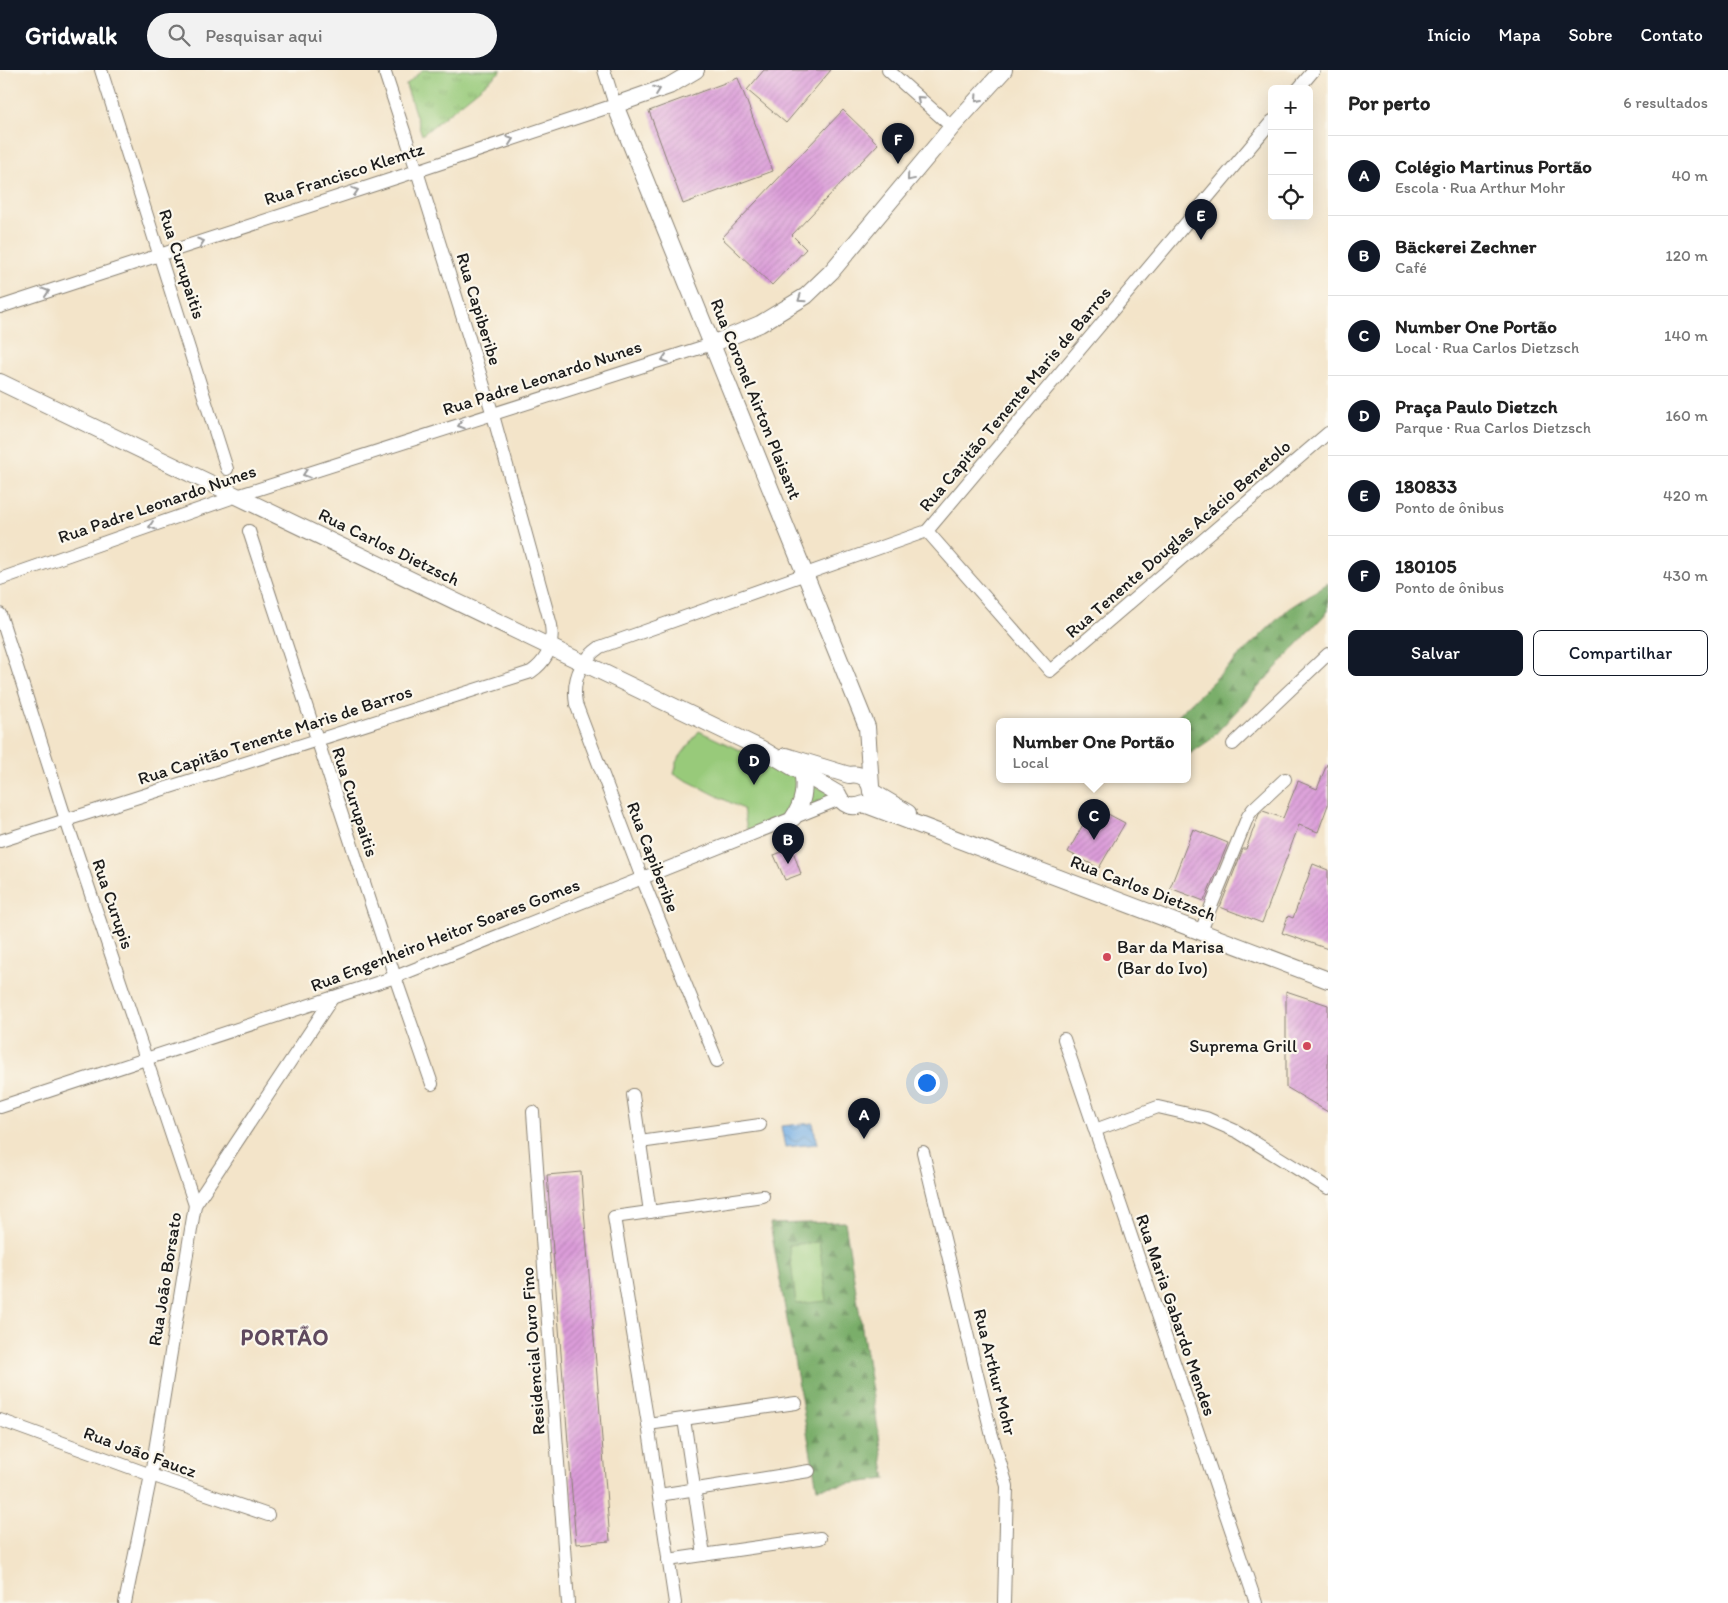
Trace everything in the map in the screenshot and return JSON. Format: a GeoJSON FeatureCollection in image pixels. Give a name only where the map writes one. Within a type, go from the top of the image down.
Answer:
{"type":"FeatureCollection","features":[{"type":"Feature","properties":{"kind":"street","name":"Rua Curupaitis"},"geometry":{"type":"LineString","coordinates":[[101,70],[228,469]]}},
{"type":"Feature","properties":{"kind":"street","name":"Rua Capiberibe"},"geometry":{"type":"LineString","coordinates":[[384,70],[418,171],[493,415],[551,625],[552,639],[550,647]]}},
{"type":"Feature","properties":{"kind":"street","name":"Rua Coronel Airton Plaisant"},"geometry":{"type":"LineString","coordinates":[[604,70],[615,105],[867,727],[869,743],[869,794]]}},
{"type":"Feature","properties":{"kind":"street","name":"Rua Francisco Klemtz"},"geometry":{"type":"LineString","coordinates":[[0,307],[615,105],[669,86],[696,70]]}},
{"type":"Feature","properties":{"kind":"street"},"geometry":{"type":"LineString","coordinates":[[888,70],[952,128]]}},
{"type":"Feature","properties":{"kind":"street","name":"Rua Padre Leonardo Nunes"},"geometry":{"type":"LineString","coordinates":[[0,580],[237,496],[712,344],[760,324],[806,296],[831,272],[952,128],[1004,70]]}},
{"type":"Feature","properties":{"kind":"street"},"geometry":{"type":"LineString","coordinates":[[1301,85],[1314,70]]}},
{"type":"Feature","properties":{"kind":"street","name":"Rua Capitão Tenente Maris de Barros"},"geometry":{"type":"LineString","coordinates":[[583,663],[590,654],[600,647],[927,531],[1268,125]]}},
{"type":"Feature","properties":{"kind":"street","name":"Rua Carlos Dietzsch"},"geometry":{"type":"LineString","coordinates":[[0,382],[760,748],[839,796],[848,806],[854,807],[869,794]]}},
{"type":"Feature","properties":{"kind":"street","name":"Rua Tenente Douglas Acácio Benetolo"},"geometry":{"type":"LineString","coordinates":[[927,531],[1050,671],[1328,433]]}},
{"type":"Feature","properties":{"kind":"street","name":"Rua Curupaitis"},"geometry":{"type":"LineString","coordinates":[[249,531],[316,740],[432,1084]]}},
{"type":"Feature","properties":{"kind":"street","name":"Rua Curupis"},"geometry":{"type":"LineString","coordinates":[[0,614],[66,820],[195,1205]]}},
{"type":"Feature","properties":{"kind":"street","name":"Rua Capitão Tenente Maris de Barros"},"geometry":{"type":"LineString","coordinates":[[0,842],[531,672],[542,663],[550,647]]}},
{"type":"Feature","properties":{"kind":"street"},"geometry":{"type":"LineString","coordinates":[[1233,744],[1328,654]]}},
{"type":"Feature","properties":{"kind":"street","name":"Rua Capiberibe"},"geometry":{"type":"LineString","coordinates":[[583,663],[578,670],[574,687],[576,704],[642,878],[717,1061]]}},
{"type":"Feature","properties":{"kind":"street"},"geometry":{"type":"LineString","coordinates":[[839,796],[840,782],[849,775],[869,743]]}},
{"type":"Feature","properties":{"kind":"street","name":"Rua Carlos Dietzsch"},"geometry":{"type":"LineString","coordinates":[[760,748],[849,775],[854,774],[864,777],[869,794],[944,834],[1328,980]]}},
{"type":"Feature","properties":{"kind":"street"},"geometry":{"type":"LineString","coordinates":[[793,818],[803,799],[804,783],[802,772]]}},
{"type":"Feature","properties":{"kind":"street"},"geometry":{"type":"LineString","coordinates":[[1201,931],[1248,816],[1285,779]]}},
{"type":"Feature","properties":{"kind":"street","name":"Rua Engenheiro Heitor Soares Gomes"},"geometry":{"type":"LineString","coordinates":[[0,1107],[395,977],[793,818],[839,796]]}},
{"type":"Feature","properties":{"kind":"street","name":"Rua João Borsato"},"geometry":{"type":"LineString","coordinates":[[125,1603],[152,1475],[195,1205],[333,998]]}},
{"type":"Feature","properties":{"kind":"street","name":"Rua Maria Gabardo Mendes"},"geometry":{"type":"LineString","coordinates":[[1064,1039],[1256,1603]]}},
{"type":"Feature","properties":{"kind":"street"},"geometry":{"type":"LineString","coordinates":[[634,1095],[650,1212]]}},
{"type":"Feature","properties":{"kind":"street"},"geometry":{"type":"LineString","coordinates":[[1095,1130],[1158,1107],[1197,1116],[1238,1132],[1328,1188]]}},
{"type":"Feature","properties":{"kind":"street","name":"Residencial Ouro Fino"},"geometry":{"type":"LineString","coordinates":[[532,1112],[568,1603]]}},
{"type":"Feature","properties":{"kind":"street"},"geometry":{"type":"LineString","coordinates":[[640,1142],[760,1125]]}},
{"type":"Feature","properties":{"kind":"street","name":"Rua Arthur Mohr"},"geometry":{"type":"LineString","coordinates":[[923,1152],[991,1432],[1007,1486],[1004,1603]]}},
{"type":"Feature","properties":{"kind":"street"},"geometry":{"type":"LineString","coordinates":[[675,1603],[614,1217],[763,1196]]}},
{"type":"Feature","properties":{"kind":"street"},"geometry":{"type":"LineString","coordinates":[[648,1424],[796,1403]]}},
{"type":"Feature","properties":{"kind":"street"},"geometry":{"type":"LineString","coordinates":[[684,1419],[704,1555]]}},
{"type":"Feature","properties":{"kind":"street","name":"Rua João Faucz"},"geometry":{"type":"LineString","coordinates":[[0,1420],[268,1515]]}},
{"type":"Feature","properties":{"kind":"street"},"geometry":{"type":"LineString","coordinates":[[659,1495],[809,1471]]}},
{"type":"Feature","properties":{"kind":"street"},"geometry":{"type":"LineString","coordinates":[[668,1560],[820,1538]]}},
{"type":"Feature","properties":{"kind":"street","name":"Residencial Ouro Fino"},"geometry":{"type":"LineString","coordinates":[[568,1588],[573,1603]]}},
{"type":"Feature","properties":{"kind":"green space"},"geometry":{"type":"Polygon","coordinates":[[[422,70],[502,70],[422,135],[406,85],[422,70]]]}},
{"type":"Feature","properties":{"kind":"green space"},"geometry":{"type":"Polygon","coordinates":[[[1328,583],[1328,611],[1210,740],[1191,753],[1191,718],[1175,718],[1288,609],[1328,583]]]}},
{"type":"Feature","properties":{"kind":"green space"},"geometry":{"type":"Polygon","coordinates":[[[699,731],[835,795],[747,830],[743,809],[674,774],[676,762],[699,731]]]}},
{"type":"Feature","properties":{"kind":"green space"},"geometry":{"type":"Polygon","coordinates":[[[845,1222],[886,1479],[817,1488],[770,1224],[845,1222]]]}},
{"type":"Feature","properties":{"kind":"green space"},"geometry":{"type":"Polygon","coordinates":[[[819,1242],[827,1301],[796,1304],[789,1245],[819,1242]]]}},
{"type":"Feature","properties":{"kind":"water"},"geometry":{"type":"Polygon","coordinates":[[[813,1123],[817,1144],[785,1147],[781,1126],[813,1123]]]}},
{"type":"Feature","properties":{"kind":"building"},"geometry":{"type":"Polygon","coordinates":[[[764,70],[831,70],[786,123],[747,90],[764,70]]]}},
{"type":"Feature","properties":{"kind":"building"},"geometry":{"type":"Polygon","coordinates":[[[738,78],[773,171],[683,204],[649,111],[738,78]]]}},
{"type":"Feature","properties":{"kind":"building"},"geometry":{"type":"Polygon","coordinates":[[[843,110],[878,144],[792,235],[806,249],[772,285],[722,238],[843,110]]]}},
{"type":"Feature","properties":{"kind":"building"},"geometry":{"type":"Polygon","coordinates":[[[1327,764],[1328,805],[1318,832],[1299,825],[1262,923],[1220,907],[1243,849],[1246,849],[1259,814],[1263,811],[1283,818],[1298,781],[1317,789],[1327,764]]]}},
{"type":"Feature","properties":{"kind":"building"},"geometry":{"type":"Polygon","coordinates":[[[1093,806],[1125,823],[1099,868],[1068,852],[1093,806]]]}},
{"type":"Feature","properties":{"kind":"building"},"geometry":{"type":"Polygon","coordinates":[[[1193,829],[1228,843],[1204,901],[1170,888],[1193,829]]]}},
{"type":"Feature","properties":{"kind":"building"},"geometry":{"type":"Polygon","coordinates":[[[792,848],[801,874],[785,880],[774,855],[792,848]]]}},
{"type":"Feature","properties":{"kind":"building"},"geometry":{"type":"Polygon","coordinates":[[[1313,864],[1328,870],[1328,949],[1282,933],[1288,916],[1293,918],[1313,864]]]}},
{"type":"Feature","properties":{"kind":"building","name":"Suprema Grill"},"geometry":{"type":"Polygon","coordinates":[[[1286,991],[1328,1005],[1328,1112],[1286,1087],[1286,991]]]}},
{"type":"Feature","properties":{"kind":"building"},"geometry":{"type":"Polygon","coordinates":[[[581,1172],[610,1541],[576,1544],[547,1175],[581,1172]]]}},
{"type":"Feature","properties":{"kind":"place","name":"180105"},"geometry":{"type":"Point","coordinates":[898,164]}},
{"type":"Feature","properties":{"kind":"place","name":"180833"},"geometry":{"type":"Point","coordinates":[1201,240]}},
{"type":"Feature","properties":{"kind":"place","name":"Praça Paulo Dietzch"},"geometry":{"type":"Point","coordinates":[754,785]}},
{"type":"Feature","properties":{"kind":"place","name":"Number One Portão"},"geometry":{"type":"Point","coordinates":[1094,840]}},
{"type":"Feature","properties":{"kind":"place","name":"Bäckerei Zechner"},"geometry":{"type":"Point","coordinates":[788,864]}},
{"type":"Feature","properties":{"kind":"place","name":"Bar da Marisa (Bar do Ivo)"},"geometry":{"type":"Point","coordinates":[1107,957]}},
{"type":"Feature","properties":{"kind":"place","name":"Suprema Grill"},"geometry":{"type":"Point","coordinates":[1307,1046]}},
{"type":"Feature","properties":{"kind":"place","name":"Colégio Martinus Portão"},"geometry":{"type":"Point","coordinates":[864,1139]}},
{"type":"Feature","properties":{"kind":"district","name":"PORTÃO"},"geometry":{"type":"Point","coordinates":[285,1337]}}]}
